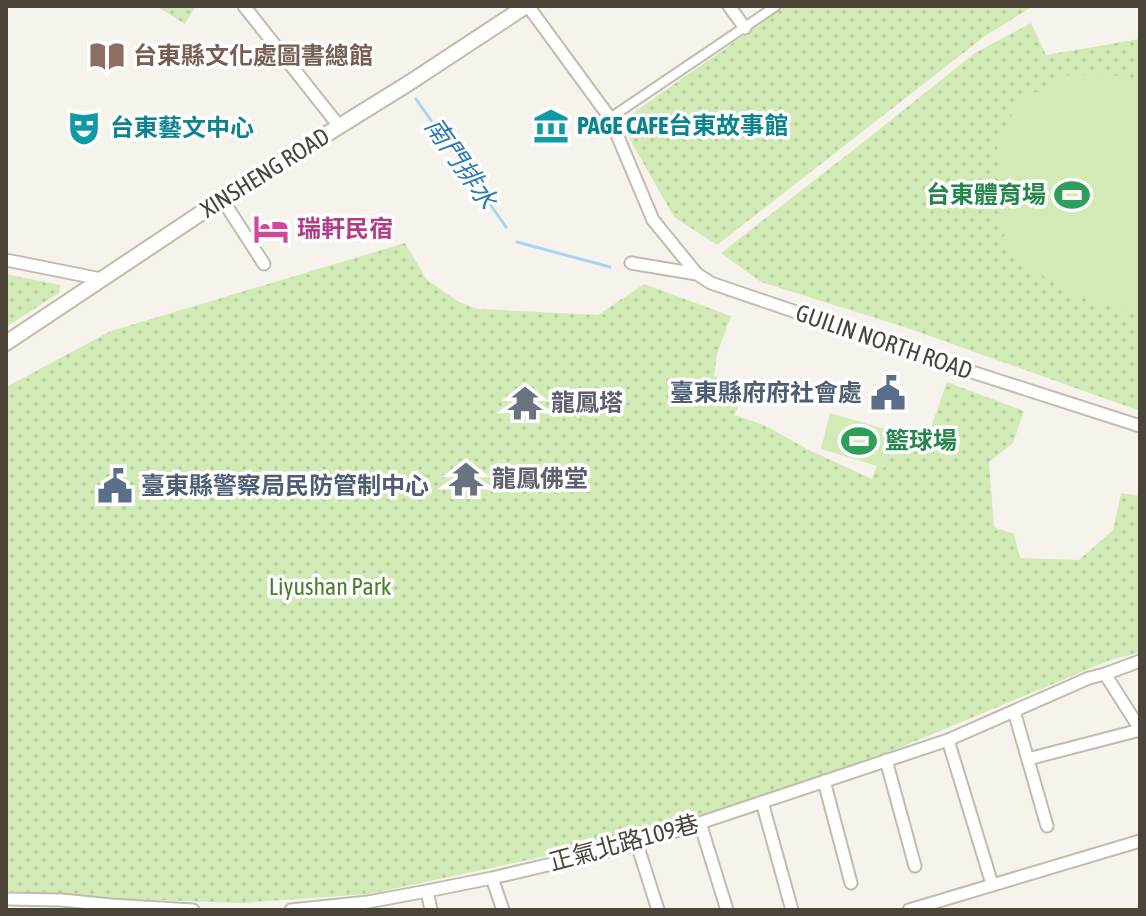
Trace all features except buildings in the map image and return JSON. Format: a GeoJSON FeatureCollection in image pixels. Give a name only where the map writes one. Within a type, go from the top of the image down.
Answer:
{"type":"FeatureCollection","features":[{"type":"Feature","properties":{"kind":"street"},"geometry":{"type":"LineString","coordinates":[[244,6],[339,126]]}},
{"type":"Feature","properties":{"kind":"street","name":"XINSHENG ROAD"},"geometry":{"type":"LineString","coordinates":[[6,343],[222,199],[527,6]]}},
{"type":"Feature","properties":{"kind":"street","name":"GUILIN NORTH ROAD"},"geometry":{"type":"LineString","coordinates":[[527,6],[610,118],[653,220],[697,274],[711,283],[752,298],[1140,426]]}},
{"type":"Feature","properties":{"kind":"street"},"geometry":{"type":"LineString","coordinates":[[729,6],[745,28]]}},
{"type":"Feature","properties":{"kind":"street"},"geometry":{"type":"LineString","coordinates":[[610,118],[776,6]]}},
{"type":"Feature","properties":{"kind":"street"},"geometry":{"type":"LineString","coordinates":[[222,199],[264,264]]}},
{"type":"Feature","properties":{"kind":"street"},"geometry":{"type":"LineString","coordinates":[[6,260],[101,279]]}},
{"type":"Feature","properties":{"kind":"street"},"geometry":{"type":"LineString","coordinates":[[631,263],[697,274]]}},
{"type":"Feature","properties":{"kind":"street","name":"正氣北路109巷"},"geometry":{"type":"LineString","coordinates":[[291,910],[369,906],[637,844],[948,740],[1089,678],[1140,661]]}},
{"type":"Feature","properties":{"kind":"street"},"geometry":{"type":"LineString","coordinates":[[1028,759],[1140,729],[1105,674]]}},
{"type":"Feature","properties":{"kind":"street"},"geometry":{"type":"LineString","coordinates":[[1014,711],[1047,826]]}},
{"type":"Feature","properties":{"kind":"street"},"geometry":{"type":"LineString","coordinates":[[948,740],[992,884]]}},
{"type":"Feature","properties":{"kind":"street"},"geometry":{"type":"LineString","coordinates":[[886,760],[915,866]]}},
{"type":"Feature","properties":{"kind":"street"},"geometry":{"type":"LineString","coordinates":[[824,781],[851,883]]}},
{"type":"Feature","properties":{"kind":"street"},"geometry":{"type":"LineString","coordinates":[[762,802],[792,910]]}},
{"type":"Feature","properties":{"kind":"street"},"geometry":{"type":"LineString","coordinates":[[700,823],[727,910]]}},
{"type":"Feature","properties":{"kind":"street"},"geometry":{"type":"LineString","coordinates":[[909,910],[1140,841]]}},
{"type":"Feature","properties":{"kind":"street"},"geometry":{"type":"LineString","coordinates":[[637,844],[658,910]]}},
{"type":"Feature","properties":{"kind":"street"},"geometry":{"type":"LineString","coordinates":[[492,878],[503,910]]}},
{"type":"Feature","properties":{"kind":"street"},"geometry":{"type":"LineString","coordinates":[[427,891],[431,910]]}},
{"type":"Feature","properties":{"kind":"street"},"geometry":{"type":"LineString","coordinates":[[6,899],[64,905],[193,910]]}},
{"type":"Feature","properties":{"kind":"green space"},"geometry":{"type":"Polygon","coordinates":[[[156,6],[196,6],[185,24],[156,6]]]}},
{"type":"Feature","properties":{"kind":"green space"},"geometry":{"type":"Polygon","coordinates":[[[786,6],[1033,6],[985,36],[717,245],[674,217],[620,122],[786,6]]]}},
{"type":"Feature","properties":{"kind":"green space"},"geometry":{"type":"Polygon","coordinates":[[[1031,23],[1046,55],[1140,39],[1140,411],[910,329],[761,282],[721,253],[975,53],[1031,23]]]}},
{"type":"Feature","properties":{"kind":"green space","name":"台東體育場"},"geometry":{"type":"Polygon","coordinates":[[[1107,74],[1140,80],[1140,315],[1066,291],[1023,262],[1001,242],[1005,234],[998,214],[1008,206],[1001,184],[997,146],[1018,102],[1068,75],[1107,74]]]}},
{"type":"Feature","properties":{"kind":"green space","name":"Liyushan Park"},"geometry":{"type":"Polygon","coordinates":[[[405,243],[427,280],[459,302],[478,309],[598,315],[644,284],[731,316],[717,354],[714,376],[743,390],[735,415],[766,426],[872,479],[884,444],[901,434],[927,439],[947,382],[1024,411],[1013,443],[989,462],[994,527],[1014,534],[1020,558],[1079,560],[1113,530],[1121,493],[1140,496],[1140,653],[1113,659],[870,760],[627,839],[369,894],[241,903],[6,891],[6,387],[111,331],[405,243]]]}},
{"type":"Feature","properties":{"kind":"green space"},"geometry":{"type":"Polygon","coordinates":[[[6,274],[60,285],[59,293],[6,327],[6,274]]]}},
{"type":"Feature","properties":{"kind":"green space","name":"籃球場"},"geometry":{"type":"Polygon","coordinates":[[[830,413],[898,433],[884,468],[821,449],[830,413]]]}},
{"type":"Feature","properties":{"kind":"waterway","name":"南門排水"},"geometry":{"type":"LineString","coordinates":[[416,99],[506,227]]}},
{"type":"Feature","properties":{"kind":"waterway","name":"南門排水"},"geometry":{"type":"LineString","coordinates":[[517,242],[610,267]]}},
{"type":"Feature","properties":{"kind":"place","name":"台東縣文化處圖書總館"},"geometry":{"type":"Point","coordinates":[107,56]}},
{"type":"Feature","properties":{"kind":"place","name":"PAGE CAFE台東故事館"},"geometry":{"type":"Point","coordinates":[551,126]}},
{"type":"Feature","properties":{"kind":"place","name":"台東藝文中心"},"geometry":{"type":"Point","coordinates":[84,128]}},
{"type":"Feature","properties":{"kind":"place","name":"台東體育場"},"geometry":{"type":"Point","coordinates":[1072,195]}},
{"type":"Feature","properties":{"kind":"place","name":"瑞軒民宿"},"geometry":{"type":"Point","coordinates":[271,229]}},
{"type":"Feature","properties":{"kind":"place","name":"臺東縣府府社會處"},"geometry":{"type":"Point","coordinates":[888,393]}},
{"type":"Feature","properties":{"kind":"place","name":"龍鳳塔"},"geometry":{"type":"Point","coordinates":[525,403]}},
{"type":"Feature","properties":{"kind":"place","name":"籃球場"},"geometry":{"type":"Point","coordinates":[859,441]}},
{"type":"Feature","properties":{"kind":"place","name":"龍鳳佛堂"},"geometry":{"type":"Point","coordinates":[466,479]}},
{"type":"Feature","properties":{"kind":"place","name":"臺東縣警察局民防管制中心"},"geometry":{"type":"Point","coordinates":[115,486]}}]}
